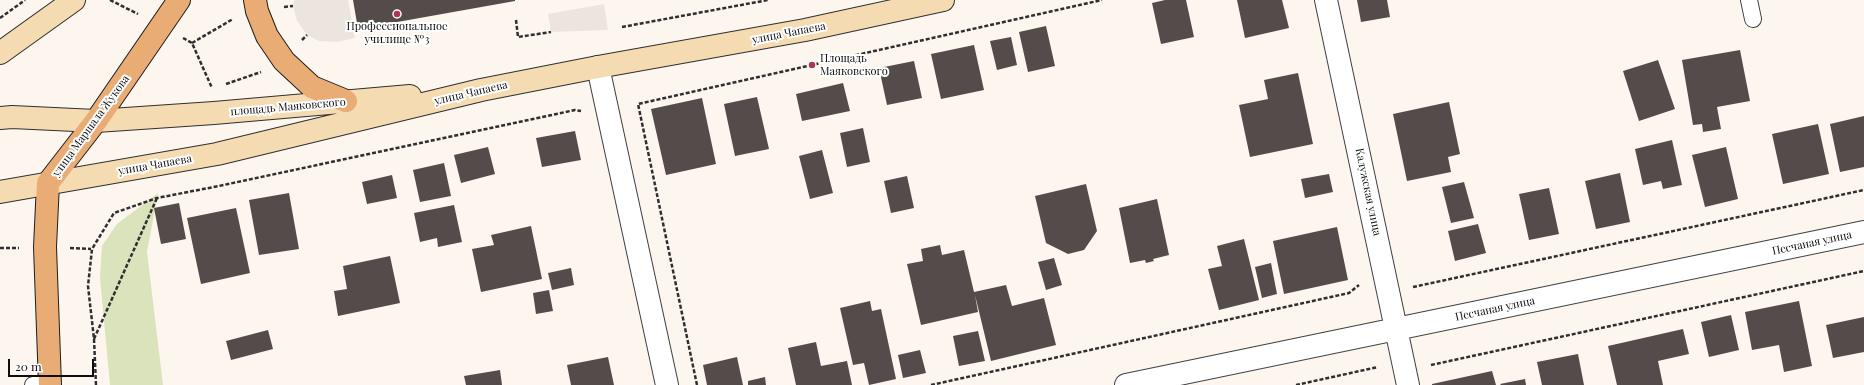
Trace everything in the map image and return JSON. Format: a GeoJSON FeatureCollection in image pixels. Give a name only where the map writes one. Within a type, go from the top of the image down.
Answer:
{"type":"FeatureCollection","features":[{"type":"Feature","properties":{"kind":"main road"},"geometry":{"type":"LineString","coordinates":[[0,54],[74,0]]}},
{"type":"Feature","properties":{"kind":"main road","name":"улица Маршала Жукова"},"geometry":{"type":"LineString","coordinates":[[44,384],[45,247],[48,183],[96,121],[179,0]]}},
{"type":"Feature","properties":{"kind":"main road"},"geometry":{"type":"LineString","coordinates":[[255,0],[257,11],[267,36],[284,61],[312,86],[346,101]]}},
{"type":"Feature","properties":{"kind":"main road","name":"улица Чапаева"},"geometry":{"type":"LineString","coordinates":[[0,192],[217,154],[481,90],[598,67],[805,30],[943,0]]}},
{"type":"Feature","properties":{"kind":"main road","name":"площадь Маяковского"},"geometry":{"type":"LineString","coordinates":[[0,118],[12,117],[96,121],[214,113],[481,90]]}},
{"type":"Feature","properties":{"kind":"street","name":"Калужская улица"},"geometry":{"type":"LineString","coordinates":[[1326,0],[1408,385]]}},
{"type":"Feature","properties":{"kind":"street"},"geometry":{"type":"LineString","coordinates":[[598,67],[667,385]]}},
{"type":"Feature","properties":{"kind":"street","name":"Песчаная улица"},"geometry":{"type":"LineString","coordinates":[[1126,385],[1864,232]]}},
{"type":"Feature","properties":{"kind":"lane"},"geometry":{"type":"LineString","coordinates":[[1749,0],[1753,19]]}},
{"type":"Feature","properties":{"kind":"path"},"geometry":{"type":"LineString","coordinates":[[0,18],[25,0]]}},
{"type":"Feature","properties":{"kind":"path"},"geometry":{"type":"LineString","coordinates":[[110,0],[192,43],[213,89],[214,113]]}},
{"type":"Feature","properties":{"kind":"path"},"geometry":{"type":"LineString","coordinates":[[622,27],[768,0]]}},
{"type":"Feature","properties":{"kind":"path"},"geometry":{"type":"LineString","coordinates":[[697,385],[638,104],[1102,0]]}},
{"type":"Feature","properties":{"kind":"path"},"geometry":{"type":"LineString","coordinates":[[516,20],[518,36],[551,32]]}},
{"type":"Feature","properties":{"kind":"path"},"geometry":{"type":"LineString","coordinates":[[96,385],[94,339],[88,286],[92,248],[114,213],[157,198],[575,110]]}},
{"type":"Feature","properties":{"kind":"path"},"geometry":{"type":"LineString","coordinates":[[217,154],[219,186]]}},
{"type":"Feature","properties":{"kind":"path"},"geometry":{"type":"LineString","coordinates":[[1410,280],[1412,287],[1864,190]]}},
{"type":"Feature","properties":{"kind":"path"},"geometry":{"type":"LineString","coordinates":[[94,339],[157,198]]}},
{"type":"Feature","properties":{"kind":"path"},"geometry":{"type":"LineString","coordinates":[[1428,369],[1432,364],[1864,271]]}},
{"type":"Feature","properties":{"kind":"path"},"geometry":{"type":"LineString","coordinates":[[930,385],[1349,293],[1365,281]]}},
{"type":"Feature","properties":{"kind":"path"},"geometry":{"type":"LineString","coordinates":[[1296,385],[1381,366]]}},
{"type":"Feature","properties":{"kind":"green space"},"geometry":{"type":"Polygon","coordinates":[[[158,193],[147,252],[163,385],[110,385],[100,278],[102,246],[117,224],[158,193]]]}},
{"type":"Feature","properties":{"kind":"shaded area"},"geometry":{"type":"Polygon","coordinates":[[[294,0],[348,0],[355,38],[337,42],[319,41],[307,35],[297,21],[293,6],[294,0]]]}},
{"type":"Feature","properties":{"kind":"shaded area"},"geometry":{"type":"Polygon","coordinates":[[[604,4],[608,30],[551,32],[548,14],[604,4]]]}},
{"type":"Feature","properties":{"kind":"building","name":"Профессиональное училище №3"},"geometry":{"type":"Polygon","coordinates":[[[353,0],[515,0],[515,1],[358,29],[353,0]]]}},
{"type":"Feature","properties":{"kind":"building"},"geometry":{"type":"Polygon","coordinates":[[[1165,0],[1186,0],[1194,37],[1161,44],[1152,3],[1165,0]]]}},
{"type":"Feature","properties":{"kind":"building"},"geometry":{"type":"Polygon","coordinates":[[[1237,0],[1282,0],[1289,28],[1245,38],[1237,0]]]}},
{"type":"Feature","properties":{"kind":"building"},"geometry":{"type":"Polygon","coordinates":[[[1357,0],[1387,0],[1390,17],[1361,22],[1357,0]]]}},
{"type":"Feature","properties":{"kind":"building"},"geometry":{"type":"Polygon","coordinates":[[[1046,26],[1055,66],[1028,72],[1019,32],[1046,26]]]}},
{"type":"Feature","properties":{"kind":"building"},"geometry":{"type":"Polygon","coordinates":[[[1011,37],[1017,65],[997,70],[990,41],[1011,37]]]}},
{"type":"Feature","properties":{"kind":"building"},"geometry":{"type":"Polygon","coordinates":[[[974,45],[984,90],[941,99],[931,54],[974,45]]]}},
{"type":"Feature","properties":{"kind":"building"},"geometry":{"type":"Polygon","coordinates":[[[1740,50],[1750,101],[1717,107],[1721,129],[1703,132],[1702,124],[1693,125],[1682,60],[1740,50]]]}},
{"type":"Feature","properties":{"kind":"building"},"geometry":{"type":"Polygon","coordinates":[[[1658,60],[1675,109],[1639,121],[1623,71],[1658,60]]]}},
{"type":"Feature","properties":{"kind":"building"},"geometry":{"type":"Polygon","coordinates":[[[914,61],[922,98],[887,105],[879,68],[914,61]]]}},
{"type":"Feature","properties":{"kind":"building"},"geometry":{"type":"Polygon","coordinates":[[[1298,73],[1313,144],[1250,157],[1239,105],[1268,99],[1264,80],[1298,73]]]}},
{"type":"Feature","properties":{"kind":"building"},"geometry":{"type":"Polygon","coordinates":[[[843,83],[850,111],[802,121],[796,94],[843,83]]]}},
{"type":"Feature","properties":{"kind":"building"},"geometry":{"type":"Polygon","coordinates":[[[757,97],[769,149],[735,156],[724,104],[757,97]]]}},
{"type":"Feature","properties":{"kind":"building"},"geometry":{"type":"Polygon","coordinates":[[[702,98],[716,164],[666,175],[651,109],[702,98]]]}},
{"type":"Feature","properties":{"kind":"building"},"geometry":{"type":"Polygon","coordinates":[[[1449,102],[1460,154],[1448,157],[1451,172],[1407,181],[1393,114],[1449,102]]]}},
{"type":"Feature","properties":{"kind":"building"},"geometry":{"type":"Polygon","coordinates":[[[1864,116],[1864,167],[1840,172],[1830,124],[1864,116]]]}},
{"type":"Feature","properties":{"kind":"building"},"geometry":{"type":"Polygon","coordinates":[[[1818,124],[1829,174],[1783,184],[1772,134],[1818,124]]]}},
{"type":"Feature","properties":{"kind":"building"},"geometry":{"type":"Polygon","coordinates":[[[863,128],[870,162],[847,167],[840,133],[863,128]]]}},
{"type":"Feature","properties":{"kind":"building"},"geometry":{"type":"Polygon","coordinates":[[[575,131],[581,160],[542,167],[536,138],[575,131]]]}},
{"type":"Feature","properties":{"kind":"building"},"geometry":{"type":"Polygon","coordinates":[[[1672,140],[1682,185],[1663,189],[1661,181],[1643,185],[1635,149],[1672,140]]]}},
{"type":"Feature","properties":{"kind":"building"},"geometry":{"type":"Polygon","coordinates":[[[488,147],[495,174],[461,183],[454,155],[488,147]]]}},
{"type":"Feature","properties":{"kind":"building"},"geometry":{"type":"Polygon","coordinates":[[[1726,147],[1738,199],[1705,207],[1692,155],[1726,147]]]}},
{"type":"Feature","properties":{"kind":"building"},"geometry":{"type":"Polygon","coordinates":[[[822,150],[833,193],[810,199],[799,156],[822,150]]]}},
{"type":"Feature","properties":{"kind":"building"},"geometry":{"type":"Polygon","coordinates":[[[444,163],[451,196],[420,202],[413,170],[444,163]]]}},
{"type":"Feature","properties":{"kind":"building"},"geometry":{"type":"Polygon","coordinates":[[[1620,173],[1630,222],[1596,229],[1585,181],[1620,173]]]}},
{"type":"Feature","properties":{"kind":"building"},"geometry":{"type":"Polygon","coordinates":[[[1329,174],[1333,192],[1305,198],[1301,179],[1329,174]]]}},
{"type":"Feature","properties":{"kind":"building"},"geometry":{"type":"Polygon","coordinates":[[[392,175],[397,198],[367,204],[362,182],[392,175]]]}},
{"type":"Feature","properties":{"kind":"building"},"geometry":{"type":"Polygon","coordinates":[[[907,176],[914,208],[891,213],[884,181],[907,176]]]}},
{"type":"Feature","properties":{"kind":"building"},"geometry":{"type":"Polygon","coordinates":[[[1464,182],[1474,218],[1451,223],[1442,187],[1464,182]]]}},
{"type":"Feature","properties":{"kind":"building"},"geometry":{"type":"Polygon","coordinates":[[[1086,184],[1097,231],[1084,250],[1068,254],[1046,243],[1035,196],[1086,184]]]}},
{"type":"Feature","properties":{"kind":"building"},"geometry":{"type":"Polygon","coordinates":[[[1549,188],[1559,234],[1529,240],[1519,194],[1549,188]]]}},
{"type":"Feature","properties":{"kind":"building"},"geometry":{"type":"Polygon","coordinates":[[[289,193],[299,249],[259,255],[249,200],[289,193]]]}},
{"type":"Feature","properties":{"kind":"building"},"geometry":{"type":"Polygon","coordinates":[[[1157,199],[1169,255],[1153,259],[1154,261],[1146,263],[1145,260],[1130,263],[1119,208],[1157,199]]]}},
{"type":"Feature","properties":{"kind":"building"},"geometry":{"type":"Polygon","coordinates":[[[179,203],[186,239],[161,244],[154,208],[179,203]]]}},
{"type":"Feature","properties":{"kind":"building"},"geometry":{"type":"Polygon","coordinates":[[[454,205],[462,242],[438,247],[437,238],[420,242],[414,213],[454,205]]]}},
{"type":"Feature","properties":{"kind":"building"},"geometry":{"type":"Polygon","coordinates":[[[236,208],[250,273],[201,284],[187,218],[236,208]]]}},
{"type":"Feature","properties":{"kind":"building"},"geometry":{"type":"Polygon","coordinates":[[[1478,224],[1486,253],[1455,261],[1448,231],[1478,224]]]}},
{"type":"Feature","properties":{"kind":"building"},"geometry":{"type":"Polygon","coordinates":[[[531,226],[542,279],[481,292],[472,249],[494,245],[491,235],[531,226]]]}},
{"type":"Feature","properties":{"kind":"building"},"geometry":{"type":"Polygon","coordinates":[[[1337,227],[1348,280],[1284,294],[1273,241],[1337,227]]]}},
{"type":"Feature","properties":{"kind":"building"},"geometry":{"type":"Polygon","coordinates":[[[1244,239],[1259,300],[1219,310],[1208,269],[1222,266],[1217,246],[1244,239]]]}},
{"type":"Feature","properties":{"kind":"building"},"geometry":{"type":"Polygon","coordinates":[[[940,245],[942,255],[964,250],[974,292],[1006,285],[1012,306],[1044,298],[1056,345],[991,361],[975,295],[978,312],[921,325],[907,264],[923,261],[921,249],[940,245]]]}},
{"type":"Feature","properties":{"kind":"building"},"geometry":{"type":"Polygon","coordinates":[[[390,256],[400,303],[338,316],[334,291],[347,289],[343,266],[390,256]]]}},
{"type":"Feature","properties":{"kind":"building"},"geometry":{"type":"Polygon","coordinates":[[[1054,258],[1062,285],[1046,290],[1038,262],[1054,258]]]}},
{"type":"Feature","properties":{"kind":"building"},"geometry":{"type":"Polygon","coordinates":[[[1271,263],[1277,294],[1262,298],[1255,267],[1271,263]]]}},
{"type":"Feature","properties":{"kind":"building"},"geometry":{"type":"Polygon","coordinates":[[[571,268],[574,285],[552,290],[548,273],[571,268]]]}},
{"type":"Feature","properties":{"kind":"building"},"geometry":{"type":"Polygon","coordinates":[[[549,290],[553,311],[536,314],[533,293],[549,290]]]}},
{"type":"Feature","properties":{"kind":"building"},"geometry":{"type":"Polygon","coordinates":[[[870,301],[872,311],[881,309],[896,379],[869,385],[864,363],[853,365],[840,308],[870,301]]]}},
{"type":"Feature","properties":{"kind":"building"},"geometry":{"type":"Polygon","coordinates":[[[1799,301],[1812,366],[1784,372],[1779,345],[1752,350],[1745,312],[1799,301]]]}},
{"type":"Feature","properties":{"kind":"building"},"geometry":{"type":"Polygon","coordinates":[[[1731,315],[1739,350],[1709,357],[1701,322],[1731,315]]]}},
{"type":"Feature","properties":{"kind":"building"},"geometry":{"type":"Polygon","coordinates":[[[1864,317],[1864,352],[1833,358],[1826,325],[1864,317]]]}},
{"type":"Feature","properties":{"kind":"building"},"geometry":{"type":"Polygon","coordinates":[[[1683,329],[1689,354],[1658,361],[1663,385],[1617,385],[1608,346],[1683,329]]]}},
{"type":"Feature","properties":{"kind":"building"},"geometry":{"type":"Polygon","coordinates":[[[268,330],[273,349],[231,360],[226,341],[268,330]]]}},
{"type":"Feature","properties":{"kind":"building"},"geometry":{"type":"Polygon","coordinates":[[[978,331],[985,361],[959,366],[953,336],[978,331]]]}},
{"type":"Feature","properties":{"kind":"building"},"geometry":{"type":"Polygon","coordinates":[[[816,342],[821,366],[847,361],[852,385],[796,385],[788,348],[816,342]]]}},
{"type":"Feature","properties":{"kind":"building"},"geometry":{"type":"Polygon","coordinates":[[[920,350],[926,373],[903,378],[898,355],[920,350]]]}},
{"type":"Feature","properties":{"kind":"building"},"geometry":{"type":"Polygon","coordinates":[[[1578,354],[1584,385],[1542,385],[1537,362],[1578,354]]]}},
{"type":"Feature","properties":{"kind":"building"},"geometry":{"type":"Polygon","coordinates":[[[608,357],[614,385],[571,385],[567,365],[608,357]]]}},
{"type":"Feature","properties":{"kind":"building"},"geometry":{"type":"Polygon","coordinates":[[[737,357],[743,385],[707,385],[703,365],[737,357]]]}},
{"type":"Feature","properties":{"kind":"building"},"geometry":{"type":"Polygon","coordinates":[[[500,370],[502,385],[466,385],[464,376],[500,370]]]}},
{"type":"Feature","properties":{"kind":"building"},"geometry":{"type":"Polygon","coordinates":[[[1492,371],[1496,385],[1432,385],[1432,384],[1492,371]]]}},
{"type":"Feature","properties":{"kind":"building"},"geometry":{"type":"Polygon","coordinates":[[[765,377],[766,385],[748,385],[748,381],[765,377]]]}},
{"type":"Feature","properties":{"kind":"building"},"geometry":{"type":"Polygon","coordinates":[[[1525,379],[1526,385],[1500,384],[1525,379]]]}},
{"type":"Feature","properties":{"kind":"place","name":"Профессиональное училище №3"},"geometry":{"type":"Point","coordinates":[397,14]}},
{"type":"Feature","properties":{"kind":"place","name":"Площадь Маяковского"},"geometry":{"type":"Point","coordinates":[812,65]}}]}
